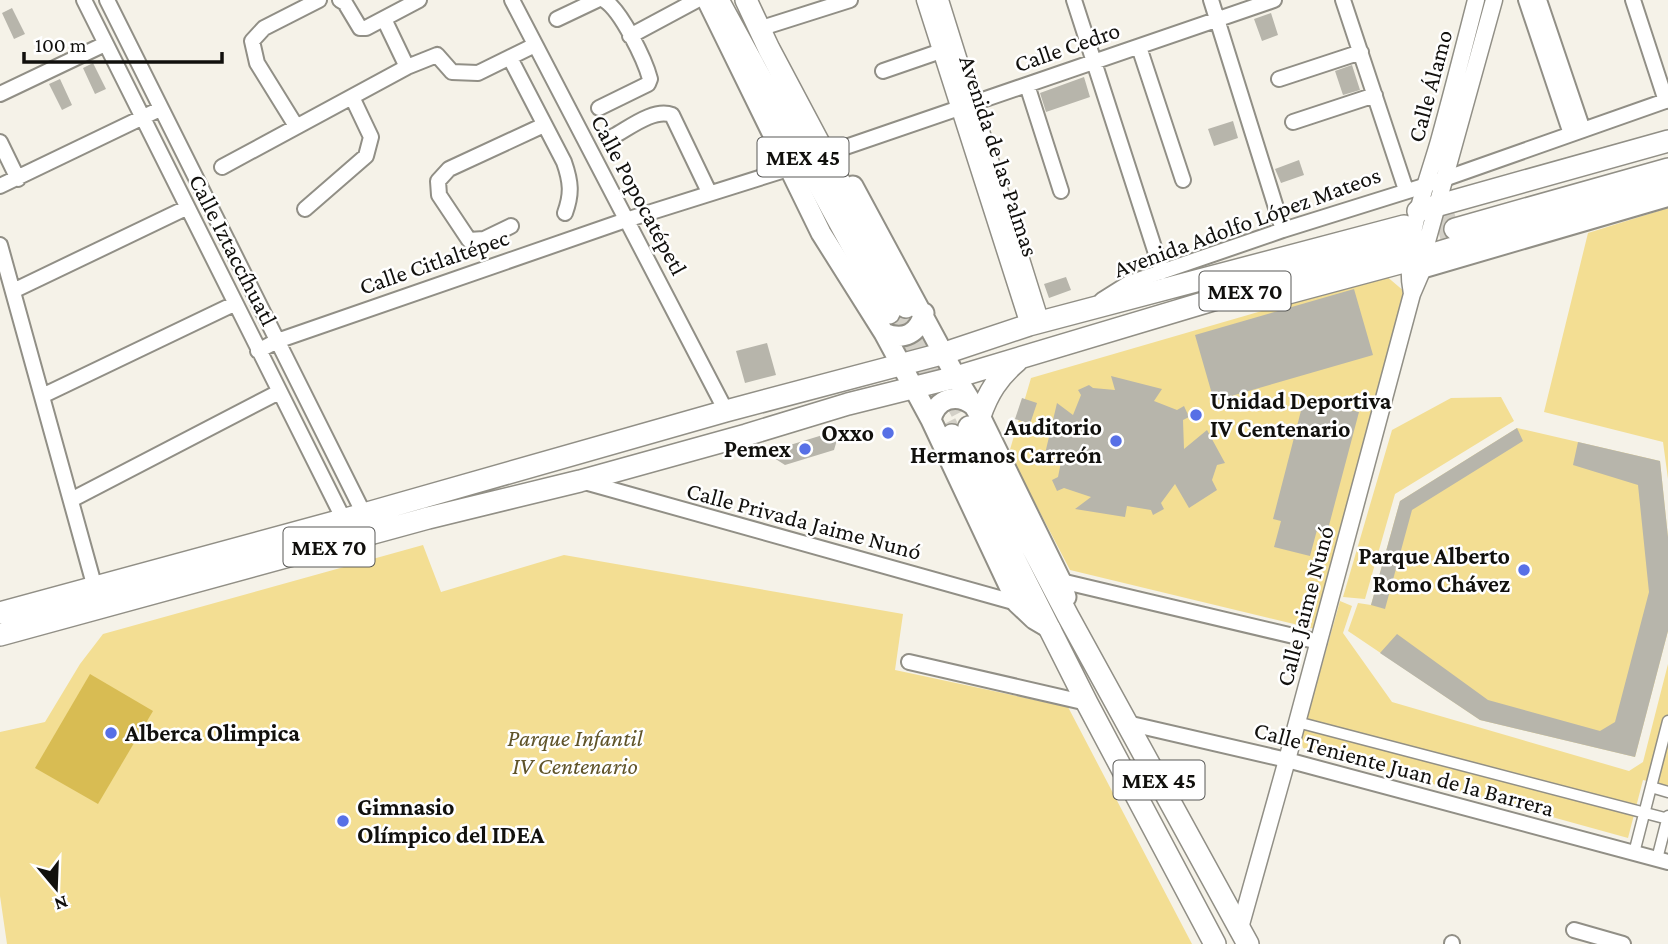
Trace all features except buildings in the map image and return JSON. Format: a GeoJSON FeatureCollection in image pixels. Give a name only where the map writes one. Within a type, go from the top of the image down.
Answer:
{"type":"FeatureCollection","features":[{"type":"Feature","properties":{"kind":"main road"},"geometry":{"type":"LineString","coordinates":[[707,0],[821,233],[901,317],[945,353],[956,377],[969,421],[1061,581],[1068,616]]}},
{"type":"Feature","properties":{"kind":"main road","name":"MEX 45"},"geometry":{"type":"LineString","coordinates":[[718,0],[901,317]]}},
{"type":"Feature","properties":{"kind":"main road"},"geometry":{"type":"LineString","coordinates":[[748,0],[768,26],[834,151],[901,317],[901,365],[931,420],[1017,603],[1034,620],[1051,629]]}},
{"type":"Feature","properties":{"kind":"main road","name":"MEX 45"},"geometry":{"type":"LineString","coordinates":[[748,0],[769,49],[901,317]]}},
{"type":"Feature","properties":{"kind":"main road"},"geometry":{"type":"LineString","coordinates":[[1424,239],[1668,141]]}},
{"type":"Feature","properties":{"kind":"main road","name":"MEX 70"},"geometry":{"type":"LineString","coordinates":[[0,635],[428,519],[580,481],[1083,341],[1118,341],[1424,239],[1668,149]]}},
{"type":"Feature","properties":{"kind":"main road","name":"MEX 70"},"geometry":{"type":"LineString","coordinates":[[0,613],[344,520],[726,411],[945,353],[1083,311],[1424,239],[1668,169]]}},
{"type":"Feature","properties":{"kind":"main road"},"geometry":{"type":"LineString","coordinates":[[1424,239],[1668,184]]}},
{"type":"Feature","properties":{"kind":"main road"},"geometry":{"type":"LineString","coordinates":[[969,421],[995,382],[1018,359]]}},
{"type":"Feature","properties":{"kind":"main road"},"geometry":{"type":"LineString","coordinates":[[931,420],[939,403],[957,397],[967,400],[969,421]]}},
{"type":"Feature","properties":{"kind":"main road","name":"MEX 45"},"geometry":{"type":"LineString","coordinates":[[969,421],[1068,616],[1244,936]]}},
{"type":"Feature","properties":{"kind":"main road","name":"MEX 45"},"geometry":{"type":"LineString","coordinates":[[969,421],[1051,629],[1087,703],[1215,944]]}},
{"type":"Feature","properties":{"kind":"street","name":"Calle Iztaccíhuatl"},"geometry":{"type":"LineString","coordinates":[[84,0],[344,520]]}},
{"type":"Feature","properties":{"kind":"street","name":"Calle Iztaccíhuatl"},"geometry":{"type":"LineString","coordinates":[[107,0],[364,514]]}},
{"type":"Feature","properties":{"kind":"street"},"geometry":{"type":"LineString","coordinates":[[296,126],[257,62],[252,41],[264,28],[319,0]]}},
{"type":"Feature","properties":{"kind":"street"},"geometry":{"type":"LineString","coordinates":[[340,0],[345,3],[360,28],[366,28],[419,0]]}},
{"type":"Feature","properties":{"kind":"street","name":"Calle Popocatépetl"},"geometry":{"type":"LineString","coordinates":[[512,0],[726,411]]}},
{"type":"Feature","properties":{"kind":"street"},"geometry":{"type":"LineString","coordinates":[[557,19],[597,0]]}},
{"type":"Feature","properties":{"kind":"street"},"geometry":{"type":"LineString","coordinates":[[599,108],[648,84],[648,71],[630,36],[611,4],[604,0]]}},
{"type":"Feature","properties":{"kind":"street"},"geometry":{"type":"LineString","coordinates":[[630,36],[697,0]]}},
{"type":"Feature","properties":{"kind":"street"},"geometry":{"type":"LineString","coordinates":[[768,26],[850,0]]}},
{"type":"Feature","properties":{"kind":"street"},"geometry":{"type":"LineString","coordinates":[[1074,0],[1162,272]]}},
{"type":"Feature","properties":{"kind":"street"},"geometry":{"type":"LineString","coordinates":[[1211,0],[1283,230]]}},
{"type":"Feature","properties":{"kind":"street","name":"Calle Cedro"},"geometry":{"type":"LineString","coordinates":[[834,151],[1274,0]]}},
{"type":"Feature","properties":{"kind":"street"},"geometry":{"type":"LineString","coordinates":[[1343,0],[1406,190]]}},
{"type":"Feature","properties":{"kind":"street","name":"Calle Álamo"},"geometry":{"type":"LineString","coordinates":[[1424,239],[1427,184],[1476,0]]}},
{"type":"Feature","properties":{"kind":"street","name":"Calle Álamo"},"geometry":{"type":"LineString","coordinates":[[1424,239],[1446,178],[1494,0]]}},
{"type":"Feature","properties":{"kind":"street"},"geometry":{"type":"LineString","coordinates":[[1526,0],[1577,132]]}},
{"type":"Feature","properties":{"kind":"street"},"geometry":{"type":"LineString","coordinates":[[1539,0],[1577,132]]}},
{"type":"Feature","properties":{"kind":"street"},"geometry":{"type":"LineString","coordinates":[[1633,0],[1667,101]]}},
{"type":"Feature","properties":{"kind":"street","name":"Avenida de las Palmas"},"geometry":{"type":"LineString","coordinates":[[939,1],[941,51],[966,106]]}},
{"type":"Feature","properties":{"kind":"street","name":"Avenida de las Palmas"},"geometry":{"type":"LineString","coordinates":[[939,1],[966,106],[1035,324]]}},
{"type":"Feature","properties":{"kind":"street"},"geometry":{"type":"LineString","coordinates":[[384,19],[407,67]]}},
{"type":"Feature","properties":{"kind":"street"},"geometry":{"type":"LineString","coordinates":[[0,94],[105,44]]}},
{"type":"Feature","properties":{"kind":"street"},"geometry":{"type":"LineString","coordinates":[[222,167],[407,67],[438,55],[452,72],[478,74],[535,45]]}},
{"type":"Feature","properties":{"kind":"street"},"geometry":{"type":"LineString","coordinates":[[1139,47],[1183,180]]}},
{"type":"Feature","properties":{"kind":"street"},"geometry":{"type":"LineString","coordinates":[[883,71],[941,51]]}},
{"type":"Feature","properties":{"kind":"street"},"geometry":{"type":"LineString","coordinates":[[1279,79],[1361,52]]}},
{"type":"Feature","properties":{"kind":"street"},"geometry":{"type":"LineString","coordinates":[[510,58],[571,180],[571,197],[565,213]]}},
{"type":"Feature","properties":{"kind":"street"},"geometry":{"type":"LineString","coordinates":[[1027,85],[1061,191]]}},
{"type":"Feature","properties":{"kind":"street"},"geometry":{"type":"LineString","coordinates":[[1293,122],[1375,95]]}},
{"type":"Feature","properties":{"kind":"street"},"geometry":{"type":"LineString","coordinates":[[305,209],[366,156],[371,137],[352,96]]}},
{"type":"Feature","properties":{"kind":"street","name":"Avenida Adolfo López Mateos"},"geometry":{"type":"LineString","coordinates":[[1083,311],[1129,284],[1162,272],[1667,101]]}},
{"type":"Feature","properties":{"kind":"street"},"geometry":{"type":"LineString","coordinates":[[0,187],[160,109]]}},
{"type":"Feature","properties":{"kind":"street"},"geometry":{"type":"LineString","coordinates":[[614,136],[664,112],[672,115],[709,192]]}},
{"type":"Feature","properties":{"kind":"street"},"geometry":{"type":"LineString","coordinates":[[511,226],[484,239],[469,240],[439,195],[438,181],[449,169],[544,125]]}},
{"type":"Feature","properties":{"kind":"street"},"geometry":{"type":"LineString","coordinates":[[0,142],[18,179]]}},
{"type":"Feature","properties":{"kind":"street"},"geometry":{"type":"LineString","coordinates":[[626,220],[789,169]]}},
{"type":"Feature","properties":{"kind":"street"},"geometry":{"type":"LineString","coordinates":[[1424,239],[1668,199]]}},
{"type":"Feature","properties":{"kind":"street"},"geometry":{"type":"LineString","coordinates":[[13,291],[186,208]]}},
{"type":"Feature","properties":{"kind":"street","name":"Calle Citlaltépec"},"geometry":{"type":"LineString","coordinates":[[258,351],[277,341],[626,220]]}},
{"type":"Feature","properties":{"kind":"street","name":"Calle Jaime Nunó"},"geometry":{"type":"LineString","coordinates":[[1244,936],[1287,760],[1412,294],[1424,239]]}},
{"type":"Feature","properties":{"kind":"street"},"geometry":{"type":"LineString","coordinates":[[0,244],[95,588]]}},
{"type":"Feature","properties":{"kind":"street"},"geometry":{"type":"LineString","coordinates":[[42,396],[234,304]]}},
{"type":"Feature","properties":{"kind":"street"},"geometry":{"type":"LineString","coordinates":[[71,500],[279,392]]}},
{"type":"Feature","properties":{"kind":"street","name":"Calle Privada Jaime Nunó"},"geometry":{"type":"LineString","coordinates":[[580,481],[1017,603]]}},
{"type":"Feature","properties":{"kind":"street"},"geometry":{"type":"LineString","coordinates":[[1061,581],[1319,642]]}},
{"type":"Feature","properties":{"kind":"street"},"geometry":{"type":"LineString","coordinates":[[909,662],[1087,703]]}},
{"type":"Feature","properties":{"kind":"street"},"geometry":{"type":"LineString","coordinates":[[1634,853],[1668,720]]}},
{"type":"Feature","properties":{"kind":"street","name":"Calle Teniente Juan de la Barrera"},"geometry":{"type":"LineString","coordinates":[[1297,722],[1644,814],[1668,818]]}},
{"type":"Feature","properties":{"kind":"street","name":"Calle Teniente Juan de la Barrera"},"geometry":{"type":"LineString","coordinates":[[1128,723],[1287,760],[1662,861]]}},
{"type":"Feature","properties":{"kind":"street"},"geometry":{"type":"LineString","coordinates":[[1651,787],[1668,792]]}},
{"type":"Feature","properties":{"kind":"street"},"geometry":{"type":"LineString","coordinates":[[1662,861],[1668,818]]}},
{"type":"Feature","properties":{"kind":"street"},"geometry":{"type":"LineString","coordinates":[[1574,930],[1623,944]]}},
{"type":"Feature","properties":{"kind":"green space"},"geometry":{"type":"Polygon","coordinates":[[[1668,208],[1668,479],[1663,442],[1544,412],[1588,233],[1668,208]]]}},
{"type":"Feature","properties":{"kind":"green space","name":"Unidad Deportiva IV Centenario"},"geometry":{"type":"Polygon","coordinates":[[[1385,275],[1405,292],[1315,629],[1070,570],[1009,453],[1031,378],[1385,275]]]}},
{"type":"Feature","properties":{"kind":"green space"},"geometry":{"type":"Polygon","coordinates":[[[1501,397],[1514,421],[1395,494],[1365,599],[1343,597],[1392,430],[1451,398],[1501,397]]]}},
{"type":"Feature","properties":{"kind":"green space","name":"Parque Alberto Romo Chávez"},"geometry":{"type":"Polygon","coordinates":[[[1517,428],[1660,461],[1668,537],[1668,631],[1635,757],[1480,720],[1348,631],[1358,603],[1371,605],[1400,501],[1517,428]]]}},
{"type":"Feature","properties":{"kind":"green space","name":"Parque Infantil IV Centenario"},"geometry":{"type":"Polygon","coordinates":[[[423,545],[441,592],[564,555],[903,614],[895,670],[1068,707],[1192,944],[7,944],[0,896],[0,732],[45,722],[80,664],[103,634],[423,545]]]}},
{"type":"Feature","properties":{"kind":"green space"},"geometry":{"type":"Polygon","coordinates":[[[1340,601],[1352,606],[1343,633],[1392,702],[1629,771],[1643,762],[1668,664],[1668,787],[1643,780],[1628,838],[1303,748],[1301,739],[1340,601]]]}},
{"type":"Feature","properties":{"kind":"shaded area"},"geometry":{"type":"Polygon","coordinates":[[[90,674],[153,711],[98,804],[35,768],[90,674]]]}},
{"type":"Feature","properties":{"kind":"tunnel"},"geometry":{"type":"LineString","coordinates":[[1404,226],[1455,212]]}},
{"type":"Feature","properties":{"kind":"tunnel"},"geometry":{"type":"LineString","coordinates":[[1409,242],[1455,229]]}},
{"type":"Feature","properties":{"kind":"tunnel"},"geometry":{"type":"LineString","coordinates":[[908,311],[969,427]]}},
{"type":"Feature","properties":{"kind":"tunnel"},"geometry":{"type":"LineString","coordinates":[[889,313],[952,435]]}},
{"type":"Feature","properties":{"kind":"place","name":"Unidad Deportiva IV Centenario"},"geometry":{"type":"Point","coordinates":[1196,415]}},
{"type":"Feature","properties":{"kind":"place","name":"Oxxo"},"geometry":{"type":"Point","coordinates":[888,433]}},
{"type":"Feature","properties":{"kind":"place","name":"Auditorio Hermanos Carreón"},"geometry":{"type":"Point","coordinates":[1116,441]}},
{"type":"Feature","properties":{"kind":"place","name":"Pemex"},"geometry":{"type":"Point","coordinates":[805,449]}},
{"type":"Feature","properties":{"kind":"place","name":"Parque Alberto Romo Chávez"},"geometry":{"type":"Point","coordinates":[1524,570]}},
{"type":"Feature","properties":{"kind":"place","name":"Alberca Olimpica"},"geometry":{"type":"Point","coordinates":[111,733]}},
{"type":"Feature","properties":{"kind":"place","name":"Gimnasio Olímpico del IDEA"},"geometry":{"type":"Point","coordinates":[343,821]}}]}
